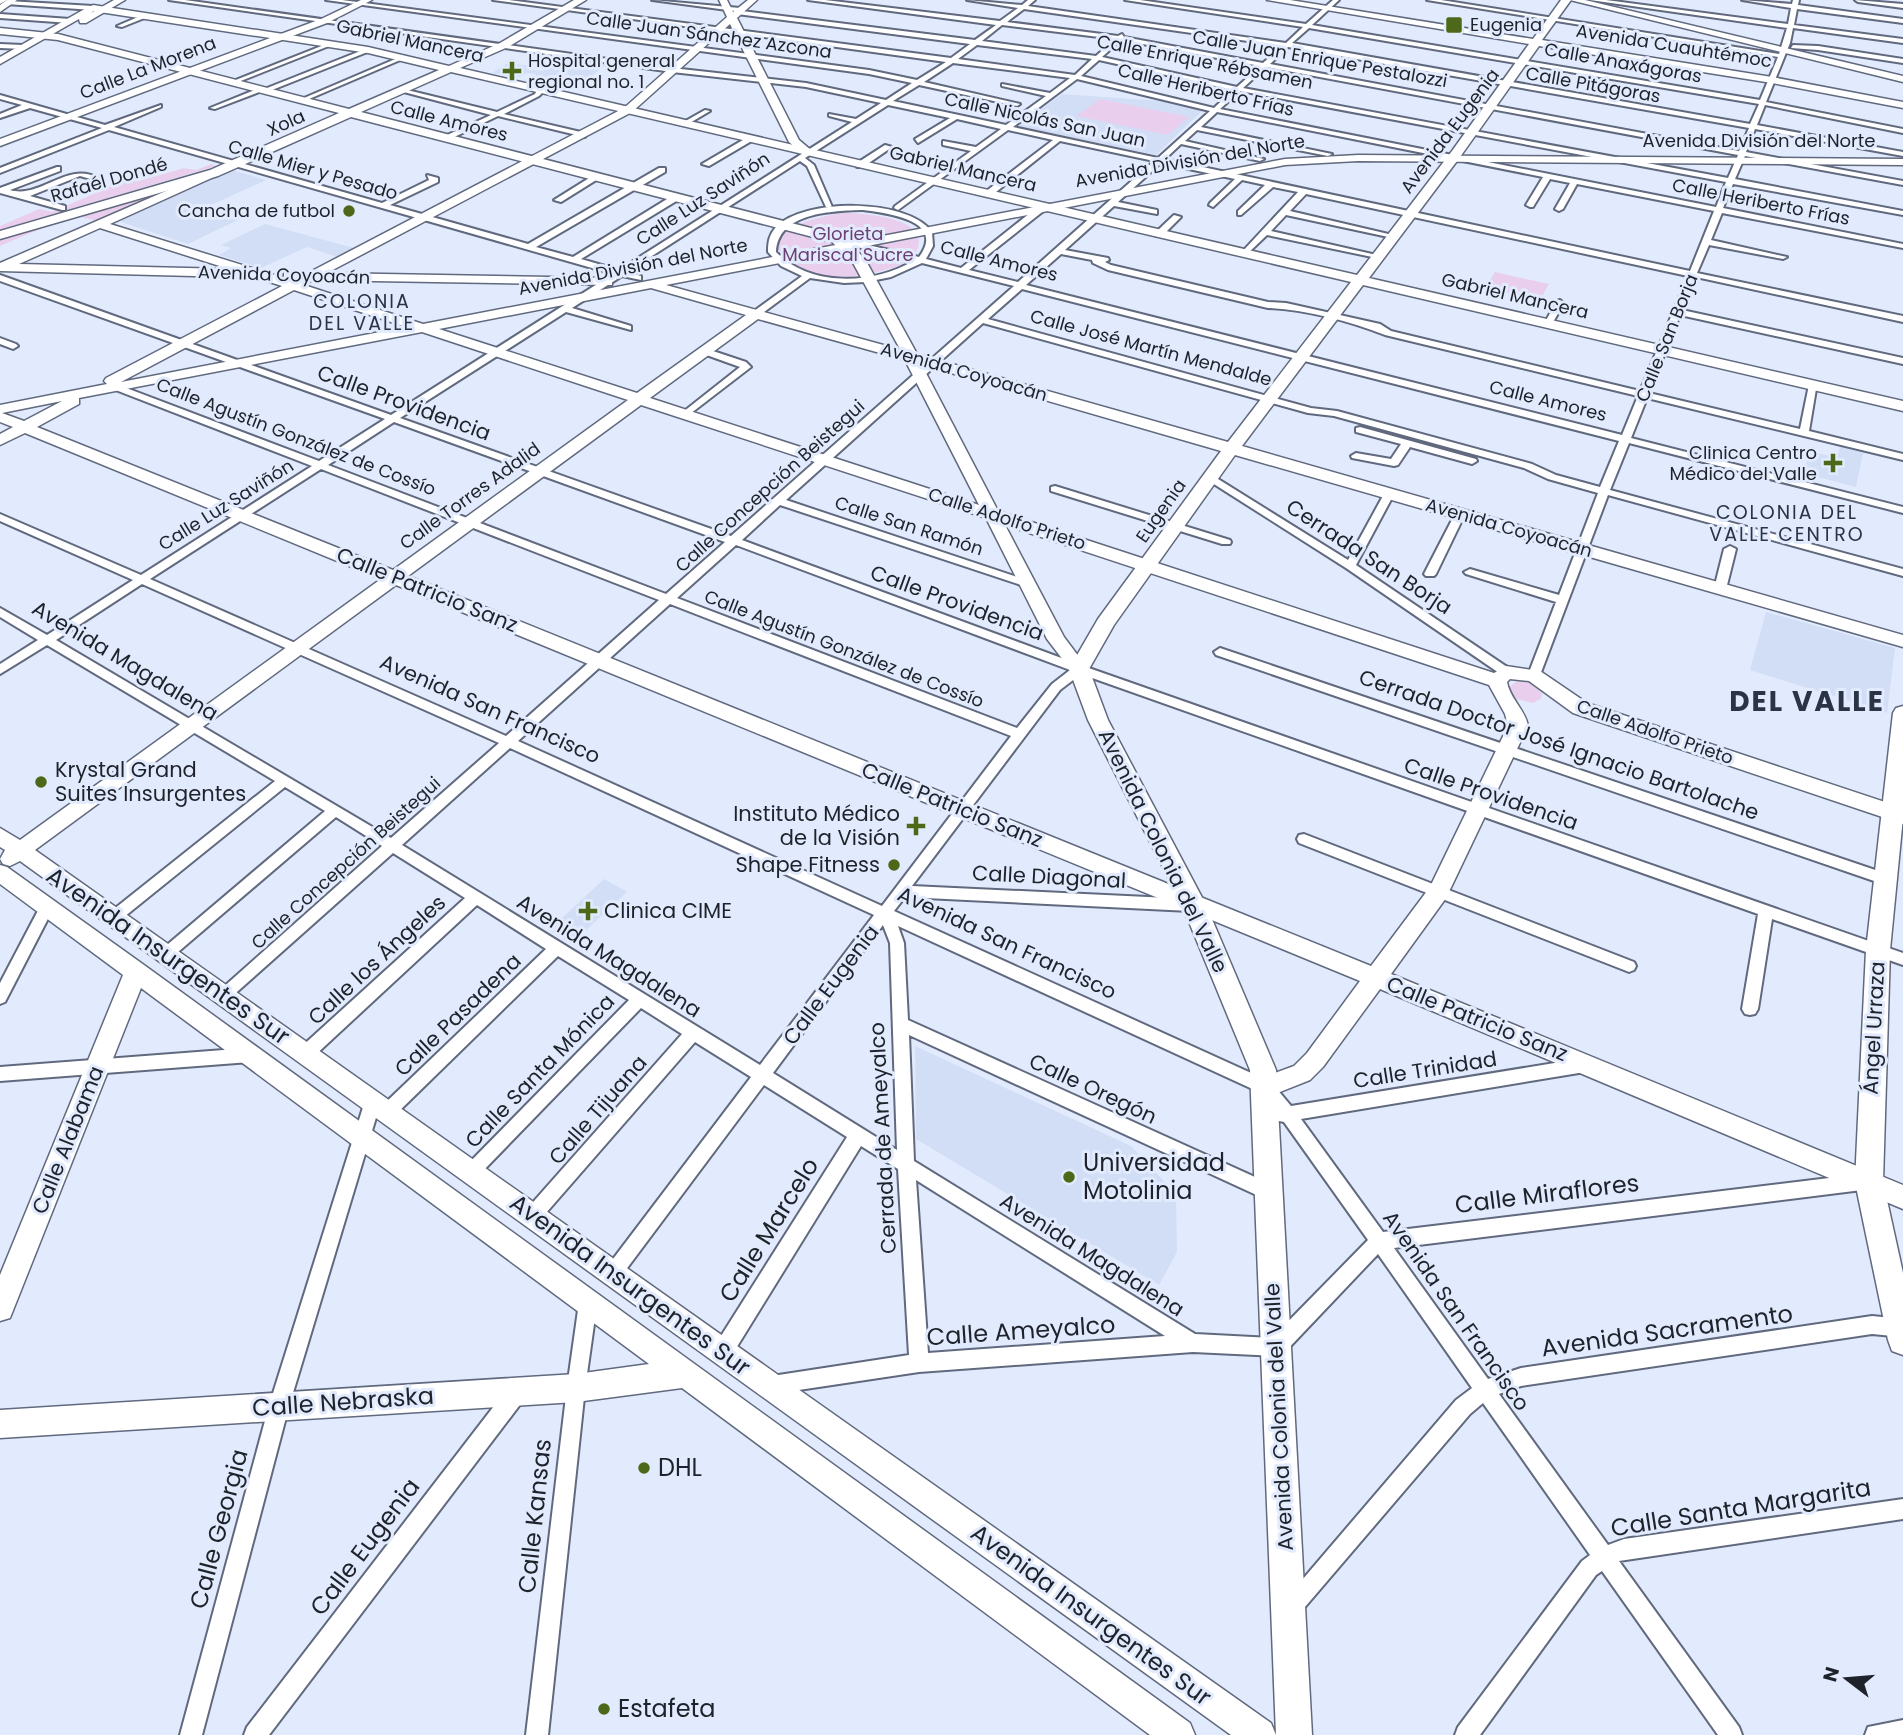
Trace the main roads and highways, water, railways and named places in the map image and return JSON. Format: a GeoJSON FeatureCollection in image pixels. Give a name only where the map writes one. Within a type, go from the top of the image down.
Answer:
{"type":"FeatureCollection","features":[{"type":"Feature","properties":{"kind":"main road","name":"Xola"},"geometry":{"type":"LineString","coordinates":[[214,173],[231,163],[499,45],[564,6],[581,0]]}},
{"type":"Feature","properties":{"kind":"main road","name":"Avenida Cuauhtémoc"},"geometry":{"type":"LineString","coordinates":[[1272,0],[1332,4]]}},
{"type":"Feature","properties":{"kind":"main road","name":"Avenida Cuauhtémoc"},"geometry":{"type":"LineString","coordinates":[[1301,0],[1772,78],[1903,103]]}},
{"type":"Feature","properties":{"kind":"main road","name":"Avenida Eugenia"},"geometry":{"type":"LineString","coordinates":[[1358,281],[1473,132],[1566,0]]}},
{"type":"Feature","properties":{"kind":"main road","name":"Gabriel Mancera"},"geometry":{"type":"LineString","coordinates":[[93,8],[106,5],[145,16],[368,50],[1903,406]]}},
{"type":"Feature","properties":{"kind":"main road","name":"Calle Amores"},"geometry":{"type":"LineString","coordinates":[[0,31],[46,34],[845,243]]}},
{"type":"Feature","properties":{"kind":"main road","name":"Xola"},"geometry":{"type":"LineString","coordinates":[[346,113],[403,91],[447,68]]}},
{"type":"Feature","properties":{"kind":"main road","name":"Rafaél Dondé"},"geometry":{"type":"LineString","coordinates":[[0,233],[231,163]]}},
{"type":"Feature","properties":{"kind":"main road","name":"Rafaél Dondé"},"geometry":{"type":"LineString","coordinates":[[0,233],[214,173]]}},
{"type":"Feature","properties":{"kind":"main road","name":"Avenida Colonia del Valle"},"geometry":{"type":"LineString","coordinates":[[845,243],[858,259],[911,357]]}},
{"type":"Feature","properties":{"kind":"main road","name":"Eugenia"},"geometry":{"type":"LineString","coordinates":[[1079,669],[1105,623],[1174,526],[1358,281]]}},
{"type":"Feature","properties":{"kind":"main road","name":"Avenida Coyoacán"},"geometry":{"type":"LineString","coordinates":[[927,369],[1230,449],[1903,641]]}},
{"type":"Feature","properties":{"kind":"main road","name":"Avenida Colonia del Valle"},"geometry":{"type":"LineString","coordinates":[[1079,669],[1098,720],[1194,905],[1258,1052],[1265,1087],[1277,1115],[1269,1192],[1294,1735]]}},
{"type":"Feature","properties":{"kind":"main road","name":"Ángel Urraza"},"geometry":{"type":"LineString","coordinates":[[1902,1331],[1869,1182],[1878,950],[1885,879],[1897,814],[1903,713]]}},
{"type":"Feature","properties":{"kind":"place","name":"Eugenia"},"geometry":{"type":"Point","coordinates":[1454,25]}},
{"type":"Feature","properties":{"kind":"place","name":"Hospital general regional no. 1"},"geometry":{"type":"Point","coordinates":[512,71]}},
{"type":"Feature","properties":{"kind":"place","name":"Cancha de futbol"},"geometry":{"type":"Point","coordinates":[349,211]}},
{"type":"Feature","properties":{"kind":"place","name":"Clinica Centro Médico del Valle"},"geometry":{"type":"Point","coordinates":[1833,463]}},
{"type":"Feature","properties":{"kind":"place","name":"Krystal Grand Suites Insurgentes"},"geometry":{"type":"Point","coordinates":[41,782]}},
{"type":"Feature","properties":{"kind":"place","name":"Instituto Médico de la Visión"},"geometry":{"type":"Point","coordinates":[916,826]}},
{"type":"Feature","properties":{"kind":"place","name":"Shape Fitness"},"geometry":{"type":"Point","coordinates":[894,865]}},
{"type":"Feature","properties":{"kind":"place","name":"Clinica CIME"},"geometry":{"type":"Point","coordinates":[588,911]}},
{"type":"Feature","properties":{"kind":"place","name":"Universidad Motolinia"},"geometry":{"type":"Point","coordinates":[1069,1177]}},
{"type":"Feature","properties":{"kind":"place","name":"DHL"},"geometry":{"type":"Point","coordinates":[644,1468]}},
{"type":"Feature","properties":{"kind":"place","name":"Estafeta"},"geometry":{"type":"Point","coordinates":[604,1709]}},
{"type":"Feature","properties":{"kind":"district","name":"COLONIA DEL VALLE"},"geometry":{"type":"Point","coordinates":[362,312]}},
{"type":"Feature","properties":{"kind":"district","name":"COLONIA DEL VALLE CENTRO"},"geometry":{"type":"Point","coordinates":[1787,523]}},
{"type":"Feature","properties":{"kind":"district","name":"DEL VALLE"},"geometry":{"type":"Point","coordinates":[1807,701]}},
{"type":"Feature","properties":{"kind":"park label","name":"Glorieta Mariscal Sucre"},"geometry":{"type":"Point","coordinates":[848,244]}}]}
